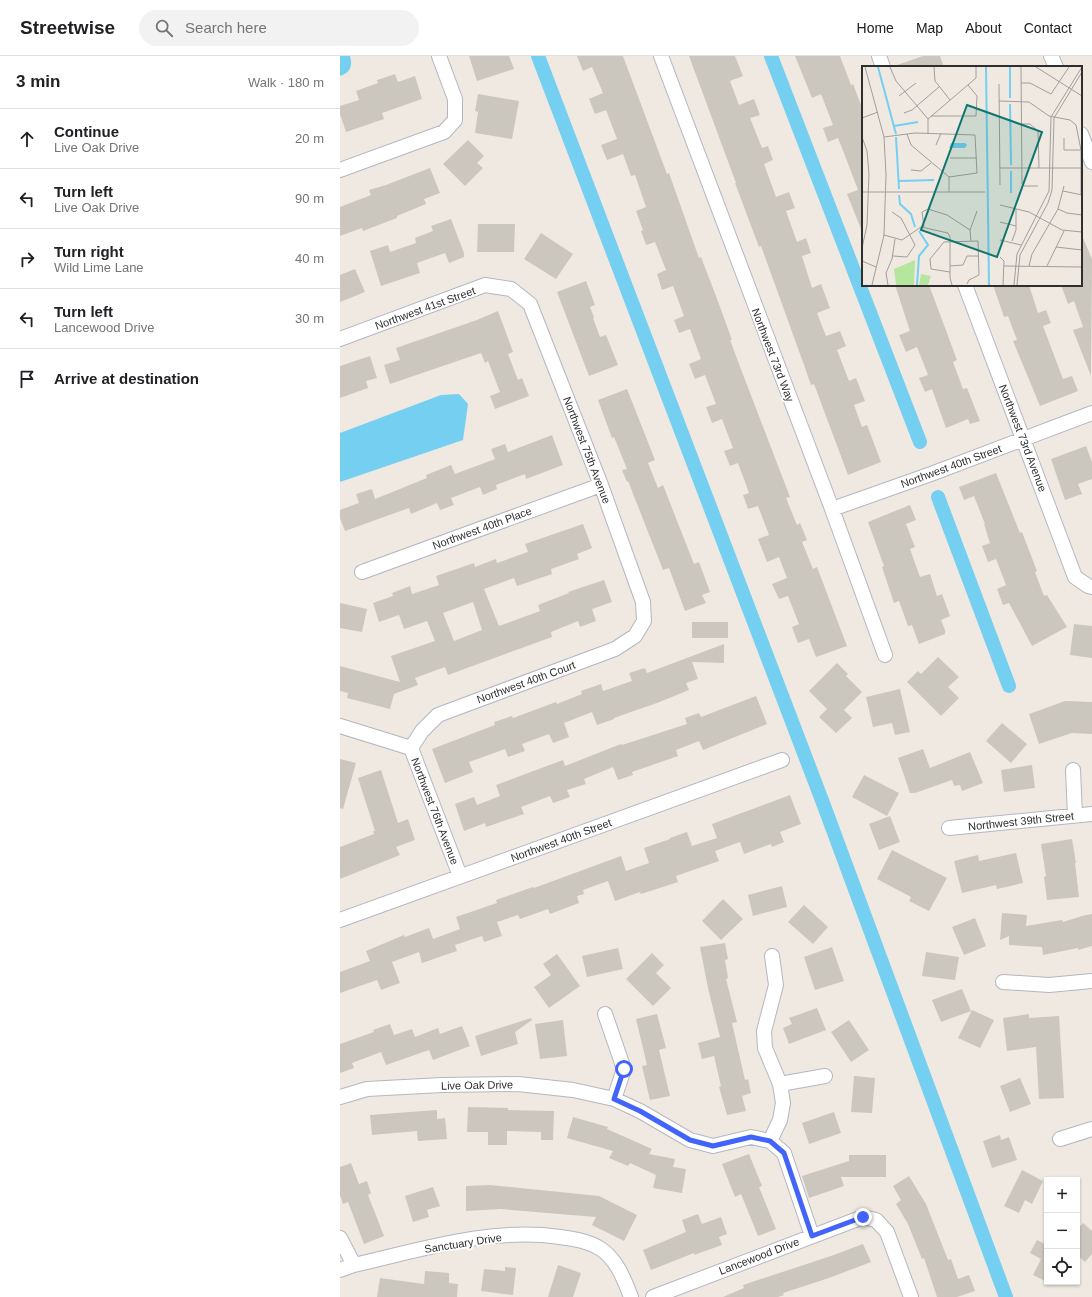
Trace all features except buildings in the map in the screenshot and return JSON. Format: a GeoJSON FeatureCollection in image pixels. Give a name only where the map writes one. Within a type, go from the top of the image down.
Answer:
{"type":"FeatureCollection","features":[{"type":"Feature","properties":{"kind":"street"},"geometry":{"type":"LineString","coordinates":[[340,170],[444,132],[455,120],[455,99],[439,56]]}},
{"type":"Feature","properties":{"kind":"street","name":"Northwest 73rd Way"},"geometry":{"type":"LineString","coordinates":[[660,56],[832,509],[885,655]]}},
{"type":"Feature","properties":{"kind":"street"},"geometry":{"type":"LineString","coordinates":[[879,56],[883,66]]}},
{"type":"Feature","properties":{"kind":"street"},"geometry":{"type":"LineString","coordinates":[[1051,56],[1056,66]]}},
{"type":"Feature","properties":{"kind":"street"},"geometry":{"type":"LineString","coordinates":[[1082,137],[1092,162]]}},
{"type":"Feature","properties":{"kind":"street","name":"Northwest 41st Street"},"geometry":{"type":"LineString","coordinates":[[340,339],[485,285],[511,289]]}},
{"type":"Feature","properties":{"kind":"street","name":"Northwest 73rd Avenue"},"geometry":{"type":"LineString","coordinates":[[965,286],[1075,576],[1090,586]]}},
{"type":"Feature","properties":{"kind":"street","name":"Northwest 75th Avenue"},"geometry":{"type":"LineString","coordinates":[[511,289],[530,304],[601,485],[643,602],[644,621]]}},
{"type":"Feature","properties":{"kind":"street","name":"Northwest 40th Street"},"geometry":{"type":"LineString","coordinates":[[832,509],[1092,413]]}},
{"type":"Feature","properties":{"kind":"street","name":"Northwest 40th Place"},"geometry":{"type":"LineString","coordinates":[[362,572],[601,485]]}},
{"type":"Feature","properties":{"kind":"street","name":"Northwest 40th Court"},"geometry":{"type":"LineString","coordinates":[[411,748],[422,731],[438,715],[615,649],[635,636],[644,621]]}},
{"type":"Feature","properties":{"kind":"street","name":"Northwest 76th Avenue"},"geometry":{"type":"LineString","coordinates":[[340,726],[411,748],[460,876]]}},
{"type":"Feature","properties":{"kind":"street","name":"Northwest 40th Street"},"geometry":{"type":"LineString","coordinates":[[340,920],[782,760]]}},
{"type":"Feature","properties":{"kind":"street"},"geometry":{"type":"LineString","coordinates":[[1073,770],[1075,815]]}},
{"type":"Feature","properties":{"kind":"street","name":"Northwest 39th Street"},"geometry":{"type":"LineString","coordinates":[[949,828],[1092,814]]}},
{"type":"Feature","properties":{"kind":"street"},"geometry":{"type":"LineString","coordinates":[[772,956],[776,985],[764,1031],[765,1048],[780,1084],[783,1103],[780,1120],[770,1141],[784,1153],[812,1236]]}},
{"type":"Feature","properties":{"kind":"street"},"geometry":{"type":"LineString","coordinates":[[1003,982],[1049,985],[1092,981]]}},
{"type":"Feature","properties":{"kind":"street"},"geometry":{"type":"LineString","coordinates":[[605,1014],[624,1069],[614,1099]]}},
{"type":"Feature","properties":{"kind":"street"},"geometry":{"type":"LineString","coordinates":[[780,1084],[825,1076]]}},
{"type":"Feature","properties":{"kind":"street","name":"Live Oak Drive"},"geometry":{"type":"LineString","coordinates":[[340,1097],[367,1089],[442,1085],[518,1084],[573,1090],[614,1099],[640,1111],[690,1140],[713,1146],[751,1137],[770,1141]]}},
{"type":"Feature","properties":{"kind":"street"},"geometry":{"type":"LineString","coordinates":[[1060,1139],[1092,1129]]}},
{"type":"Feature","properties":{"kind":"street","name":"Lancewood Drive"},"geometry":{"type":"LineString","coordinates":[[653,1297],[863,1217],[876,1220],[887,1232],[911,1297]]}},
{"type":"Feature","properties":{"kind":"street","name":"Sanctuary Drive"},"geometry":{"type":"LineString","coordinates":[[340,1270],[354,1265],[441,1245],[499,1236],[546,1235],[583,1240],[602,1250],[618,1267],[631,1297]]}},
{"type":"Feature","properties":{"kind":"street"},"geometry":{"type":"LineString","coordinates":[[340,1238],[354,1265]]}},
{"type":"Feature","properties":{"kind":"water"},"geometry":{"type":"Polygon","coordinates":[[[340,56],[350,56],[351,66],[346,73],[340,76],[340,56]]]}},
{"type":"Feature","properties":{"kind":"water"},"geometry":{"type":"Polygon","coordinates":[[[459,394],[468,404],[463,440],[340,482],[340,433],[441,395],[459,394]]]}},
{"type":"Feature","properties":{"kind":"waterway"},"geometry":{"type":"LineString","coordinates":[[538,56],[823,803],[1006,1297]]}},
{"type":"Feature","properties":{"kind":"waterway"},"geometry":{"type":"LineString","coordinates":[[771,56],[920,442]]}},
{"type":"Feature","properties":{"kind":"waterway"},"geometry":{"type":"LineString","coordinates":[[938,497],[1009,686]]}},
{"type":"Feature","properties":{"kind":"route"},"geometry":{"type":"LineString","coordinates":[[624,1069],[614,1099],[640,1111],[690,1140],[713,1146],[751,1137],[770,1141],[784,1153],[812,1236],[863,1217]]}}]}
